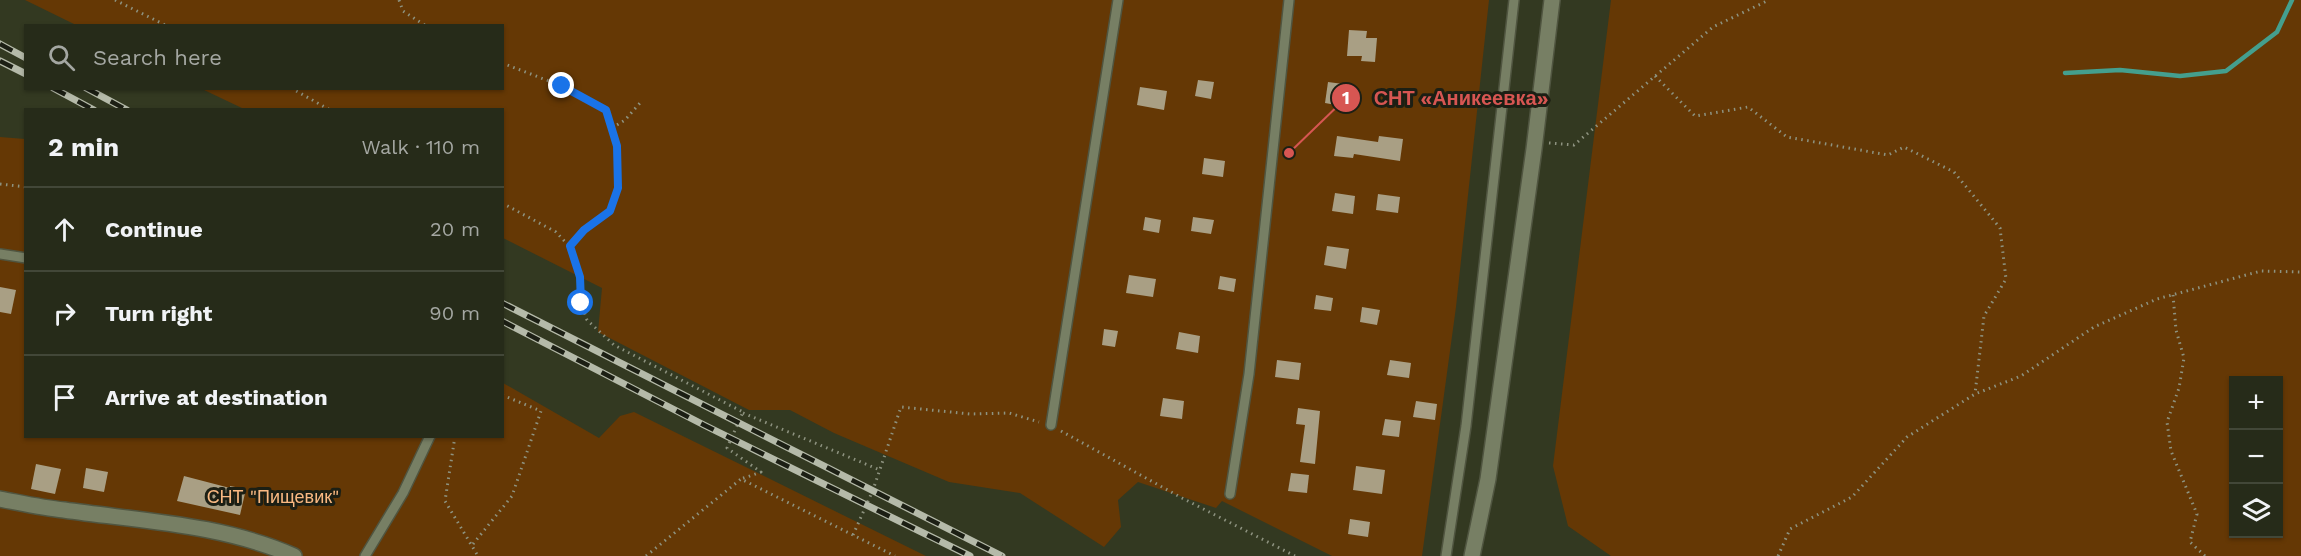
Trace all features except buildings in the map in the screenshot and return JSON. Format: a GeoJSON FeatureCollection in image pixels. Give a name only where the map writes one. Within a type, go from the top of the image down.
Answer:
{"type":"FeatureCollection","features":[{"type":"Feature","properties":{"kind":"street"},"geometry":{"type":"LineString","coordinates":[[1472,556],[1488,479],[1552,0]]}},
{"type":"Feature","properties":{"kind":"street"},"geometry":{"type":"LineString","coordinates":[[0,499],[61,510],[165,522],[237,537],[294,556]]}},
{"type":"Feature","properties":{"kind":"lane"},"geometry":{"type":"LineString","coordinates":[[1051,425],[1118,0]]}},
{"type":"Feature","properties":{"kind":"lane"},"geometry":{"type":"LineString","coordinates":[[1230,494],[1249,374],[1289,0]]}},
{"type":"Feature","properties":{"kind":"lane"},"geometry":{"type":"LineString","coordinates":[[1446,556],[1467,426],[1514,0]]}},
{"type":"Feature","properties":{"kind":"lane"},"geometry":{"type":"LineString","coordinates":[[0,254],[24,258]]}},
{"type":"Feature","properties":{"kind":"lane"},"geometry":{"type":"LineString","coordinates":[[365,556],[403,493],[429,438]]}},
{"type":"Feature","properties":{"kind":"path"},"geometry":{"type":"LineString","coordinates":[[115,0],[163,24]]}},
{"type":"Feature","properties":{"kind":"path"},"geometry":{"type":"LineString","coordinates":[[399,0],[403,11],[423,24]]}},
{"type":"Feature","properties":{"kind":"path"},"geometry":{"type":"LineString","coordinates":[[1534,146],[1574,145],[1713,27],[1768,0]]}},
{"type":"Feature","properties":{"kind":"path"},"geometry":{"type":"LineString","coordinates":[[504,64],[562,86],[606,110],[617,146],[618,188],[610,211],[584,230],[570,246]]}},
{"type":"Feature","properties":{"kind":"path"},"geometry":{"type":"LineString","coordinates":[[1655,76],[1695,116],[1748,107],[1787,137],[1888,155],[1904,147],[1954,172],[2000,228],[2006,279],[1984,316],[1975,394]]}},
{"type":"Feature","properties":{"kind":"path"},"geometry":{"type":"LineString","coordinates":[[295,90],[326,108]]}},
{"type":"Feature","properties":{"kind":"path"},"geometry":{"type":"LineString","coordinates":[[612,128],[625,120],[640,103]]}},
{"type":"Feature","properties":{"kind":"path"},"geometry":{"type":"LineString","coordinates":[[0,184],[24,187]]}},
{"type":"Feature","properties":{"kind":"path"},"geometry":{"type":"LineString","coordinates":[[504,204],[556,232],[570,246],[580,277],[581,303],[587,320],[614,345],[743,412],[879,470]]}},
{"type":"Feature","properties":{"kind":"path"},"geometry":{"type":"LineString","coordinates":[[1778,556],[1790,529],[1852,497],[1906,437],[1975,394],[2021,376],[2094,327],[2157,299],[2260,271],[2301,272]]}},
{"type":"Feature","properties":{"kind":"path"},"geometry":{"type":"LineString","coordinates":[[2173,295],[2176,330],[2184,358],[2179,388],[2167,422],[2171,451],[2197,514],[2190,542],[2205,556]]}},
{"type":"Feature","properties":{"kind":"path"},"geometry":{"type":"LineString","coordinates":[[473,544],[512,496],[541,411],[504,396]]}},
{"type":"Feature","properties":{"kind":"path"},"geometry":{"type":"LineString","coordinates":[[853,535],[901,407],[970,414],[1008,413],[1051,425],[1182,498],[1295,556]]}},
{"type":"Feature","properties":{"kind":"path"},"geometry":{"type":"LineString","coordinates":[[646,556],[741,478],[761,472],[727,448],[743,412]]}},
{"type":"Feature","properties":{"kind":"path"},"geometry":{"type":"LineString","coordinates":[[455,438],[446,501],[478,556]]}},
{"type":"Feature","properties":{"kind":"path"},"geometry":{"type":"LineString","coordinates":[[741,478],[895,556]]}},
{"type":"Feature","properties":{"kind":"green space"},"geometry":{"type":"Polygon","coordinates":[[[25,0],[1489,0],[1456,307],[1422,556],[1332,556],[1222,501],[1216,508],[1138,482],[1118,500],[1121,527],[1104,547],[1020,493],[949,482],[834,433],[790,410],[749,410],[598,332],[602,288],[504,239],[504,108],[242,108],[204,90],[504,90],[504,24],[74,24],[25,0]]]}},
{"type":"Feature","properties":{"kind":"green space"},"geometry":{"type":"Polygon","coordinates":[[[1611,0],[2301,0],[2301,556],[1611,556],[1568,526],[1553,466],[1611,0]]]}},
{"type":"Feature","properties":{"kind":"green space","name":"СНТ \"Пищевик\""},"geometry":{"type":"Polygon","coordinates":[[[0,137],[24,139],[24,438],[504,438],[504,384],[599,438],[620,416],[634,412],[926,556],[0,556],[0,137]]]}},
{"type":"Feature","properties":{"kind":"waterway"},"geometry":{"type":"LineString","coordinates":[[2065,73],[2120,70],[2180,76],[2226,71],[2277,32],[2292,0]]}},
{"type":"Feature","properties":{"kind":"railway"},"geometry":{"type":"LineString","coordinates":[[0,44],[24,57]]}},
{"type":"Feature","properties":{"kind":"railway"},"geometry":{"type":"LineString","coordinates":[[0,61],[24,73]]}},
{"type":"Feature","properties":{"kind":"railway"},"geometry":{"type":"LineString","coordinates":[[57,90],[90,108]]}},
{"type":"Feature","properties":{"kind":"railway"},"geometry":{"type":"LineString","coordinates":[[90,90],[123,108]]}},
{"type":"Feature","properties":{"kind":"railway"},"geometry":{"type":"LineString","coordinates":[[504,304],[1002,556]]}},
{"type":"Feature","properties":{"kind":"railway"},"geometry":{"type":"LineString","coordinates":[[504,322],[704,425],[970,556]]}},
{"type":"Feature","properties":{"kind":"place","name":"СНТ «Аникеевка»"},"geometry":{"type":"Point","coordinates":[1289,153]}},
{"type":"Feature","properties":{"kind":"route"},"geometry":{"type":"LineString","coordinates":[[562,86],[606,110],[617,146],[618,188],[610,211],[584,230],[570,246],[580,277],[581,303]]}}]}
